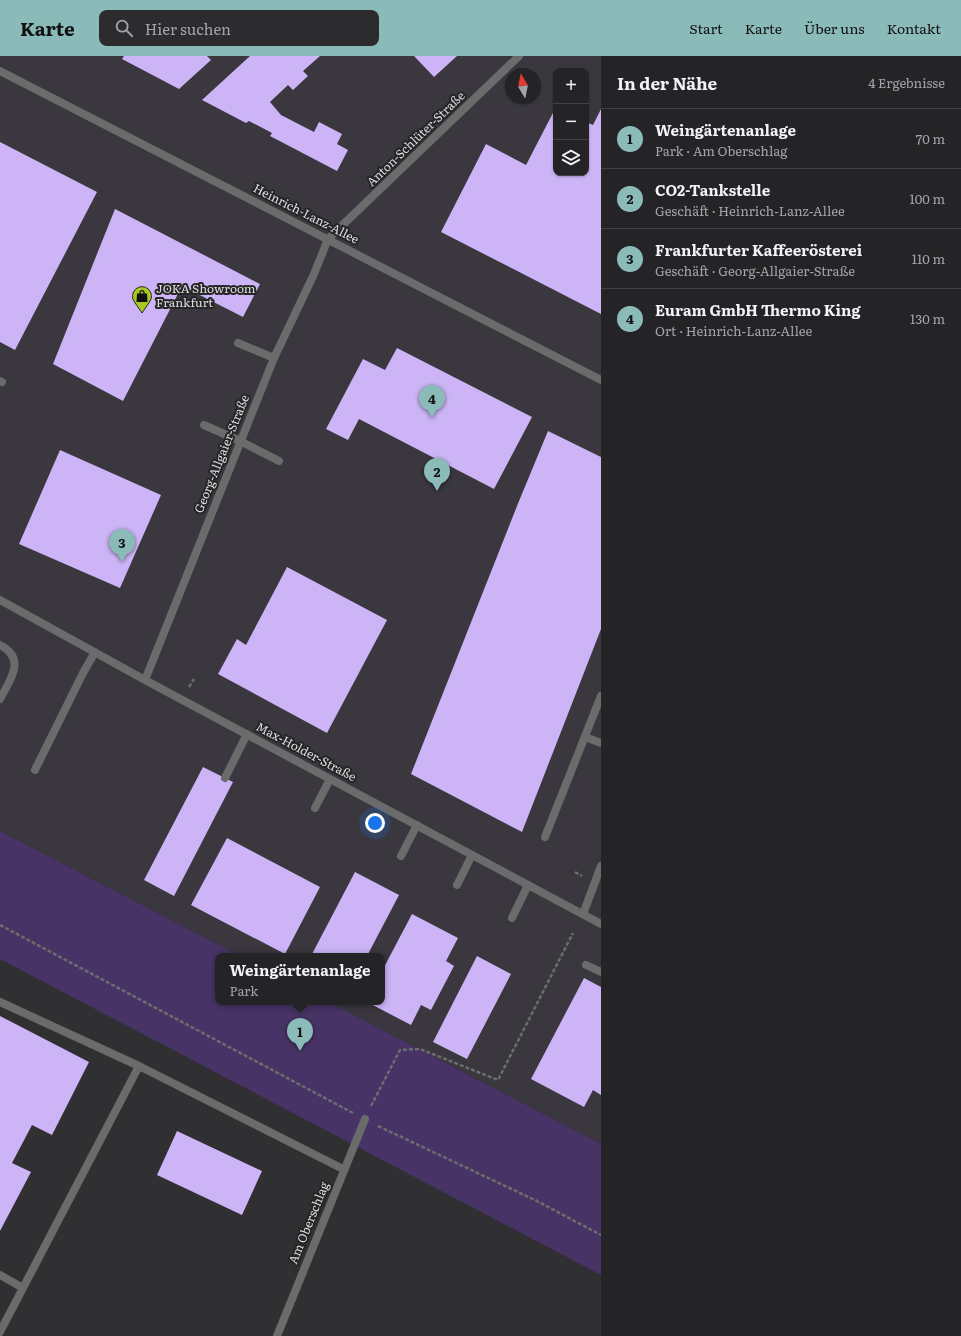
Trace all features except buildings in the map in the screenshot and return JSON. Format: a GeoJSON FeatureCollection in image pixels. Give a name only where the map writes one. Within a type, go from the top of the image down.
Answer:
{"type":"FeatureCollection","features":[{"type":"Feature","properties":{"kind":"street","name":"Anton-Schlüter-Straße"},"geometry":{"type":"LineString","coordinates":[[328,239],[519,56]]}},
{"type":"Feature","properties":{"kind":"street","name":"Heinrich-Lanz-Allee"},"geometry":{"type":"LineString","coordinates":[[0,71],[601,380]]}},
{"type":"Feature","properties":{"kind":"street","name":"Georg-Allgaier-Straße"},"geometry":{"type":"LineString","coordinates":[[145,680],[274,358],[314,274],[328,239]]}},
{"type":"Feature","properties":{"kind":"street"},"geometry":{"type":"LineString","coordinates":[[238,343],[274,358]]}},
{"type":"Feature","properties":{"kind":"street"},"geometry":{"type":"LineString","coordinates":[[204,425],[279,461]]}},
{"type":"Feature","properties":{"kind":"street","name":"Max-Holder-Straße"},"geometry":{"type":"LineString","coordinates":[[0,600],[145,680],[601,924]]}},
{"type":"Feature","properties":{"kind":"street"},"geometry":{"type":"LineString","coordinates":[[0,645],[6,648],[13,655],[15,670],[0,699]]}},
{"type":"Feature","properties":{"kind":"street"},"geometry":{"type":"LineString","coordinates":[[35,770],[95,652]]}},
{"type":"Feature","properties":{"kind":"street"},"geometry":{"type":"LineString","coordinates":[[546,837],[601,696]]}},
{"type":"Feature","properties":{"kind":"street"},"geometry":{"type":"LineString","coordinates":[[225,778],[247,734]]}},
{"type":"Feature","properties":{"kind":"street"},"geometry":{"type":"LineString","coordinates":[[585,737],[601,743]]}},
{"type":"Feature","properties":{"kind":"street"},"geometry":{"type":"LineString","coordinates":[[315,808],[330,779]]}},
{"type":"Feature","properties":{"kind":"street"},"geometry":{"type":"LineString","coordinates":[[401,856],[417,825]]}},
{"type":"Feature","properties":{"kind":"street"},"geometry":{"type":"LineString","coordinates":[[457,885],[472,855]]}},
{"type":"Feature","properties":{"kind":"street"},"geometry":{"type":"LineString","coordinates":[[583,914],[601,866]]}},
{"type":"Feature","properties":{"kind":"street"},"geometry":{"type":"LineString","coordinates":[[512,918],[528,885]]}},
{"type":"Feature","properties":{"kind":"street"},"geometry":{"type":"LineString","coordinates":[[586,965],[601,972]]}},
{"type":"Feature","properties":{"kind":"street"},"geometry":{"type":"LineString","coordinates":[[0,1002],[139,1066],[343,1169]]}},
{"type":"Feature","properties":{"kind":"street"},"geometry":{"type":"LineString","coordinates":[[0,1332],[139,1066]]}},
{"type":"Feature","properties":{"kind":"street","name":"Am Oberschlag"},"geometry":{"type":"LineString","coordinates":[[277,1336],[343,1169],[365,1119]]}},
{"type":"Feature","properties":{"kind":"street"},"geometry":{"type":"LineString","coordinates":[[0,1275],[23,1288]]}},
{"type":"Feature","properties":{"kind":"path"},"geometry":{"type":"LineString","coordinates":[[0,925],[365,1119],[538,1201],[601,1235]]}},
{"type":"Feature","properties":{"kind":"path"},"geometry":{"type":"LineString","coordinates":[[365,1119],[400,1050],[420,1049],[498,1080],[573,933]]}},
{"type":"Feature","properties":{"kind":"shaded area"},"geometry":{"type":"Polygon","coordinates":[[[0,56],[601,56],[601,1144],[335,1005],[385,1005],[385,953],[234,953],[0,831],[0,56]]]}},
{"type":"Feature","properties":{"kind":"shaded area"},"geometry":{"type":"Polygon","coordinates":[[[0,831],[234,953],[215,953],[215,1005],[335,1005],[601,1144],[601,1275],[0,959],[0,831]]]}},
{"type":"Feature","properties":{"kind":"place","name":"JOKA Showroom Frankfurt"},"geometry":{"type":"Point","coordinates":[142,313]}},
{"type":"Feature","properties":{"kind":"place","name":"Euram GmbH Thermo King"},"geometry":{"type":"Point","coordinates":[432,418]}},
{"type":"Feature","properties":{"kind":"place","name":"CO2-Tankstelle"},"geometry":{"type":"Point","coordinates":[437,491]}},
{"type":"Feature","properties":{"kind":"place","name":"Frankfurter Kaffeerösterei"},"geometry":{"type":"Point","coordinates":[122,562]}},
{"type":"Feature","properties":{"kind":"place","name":"Weingärtenanlage"},"geometry":{"type":"Point","coordinates":[300,1051]}}]}
